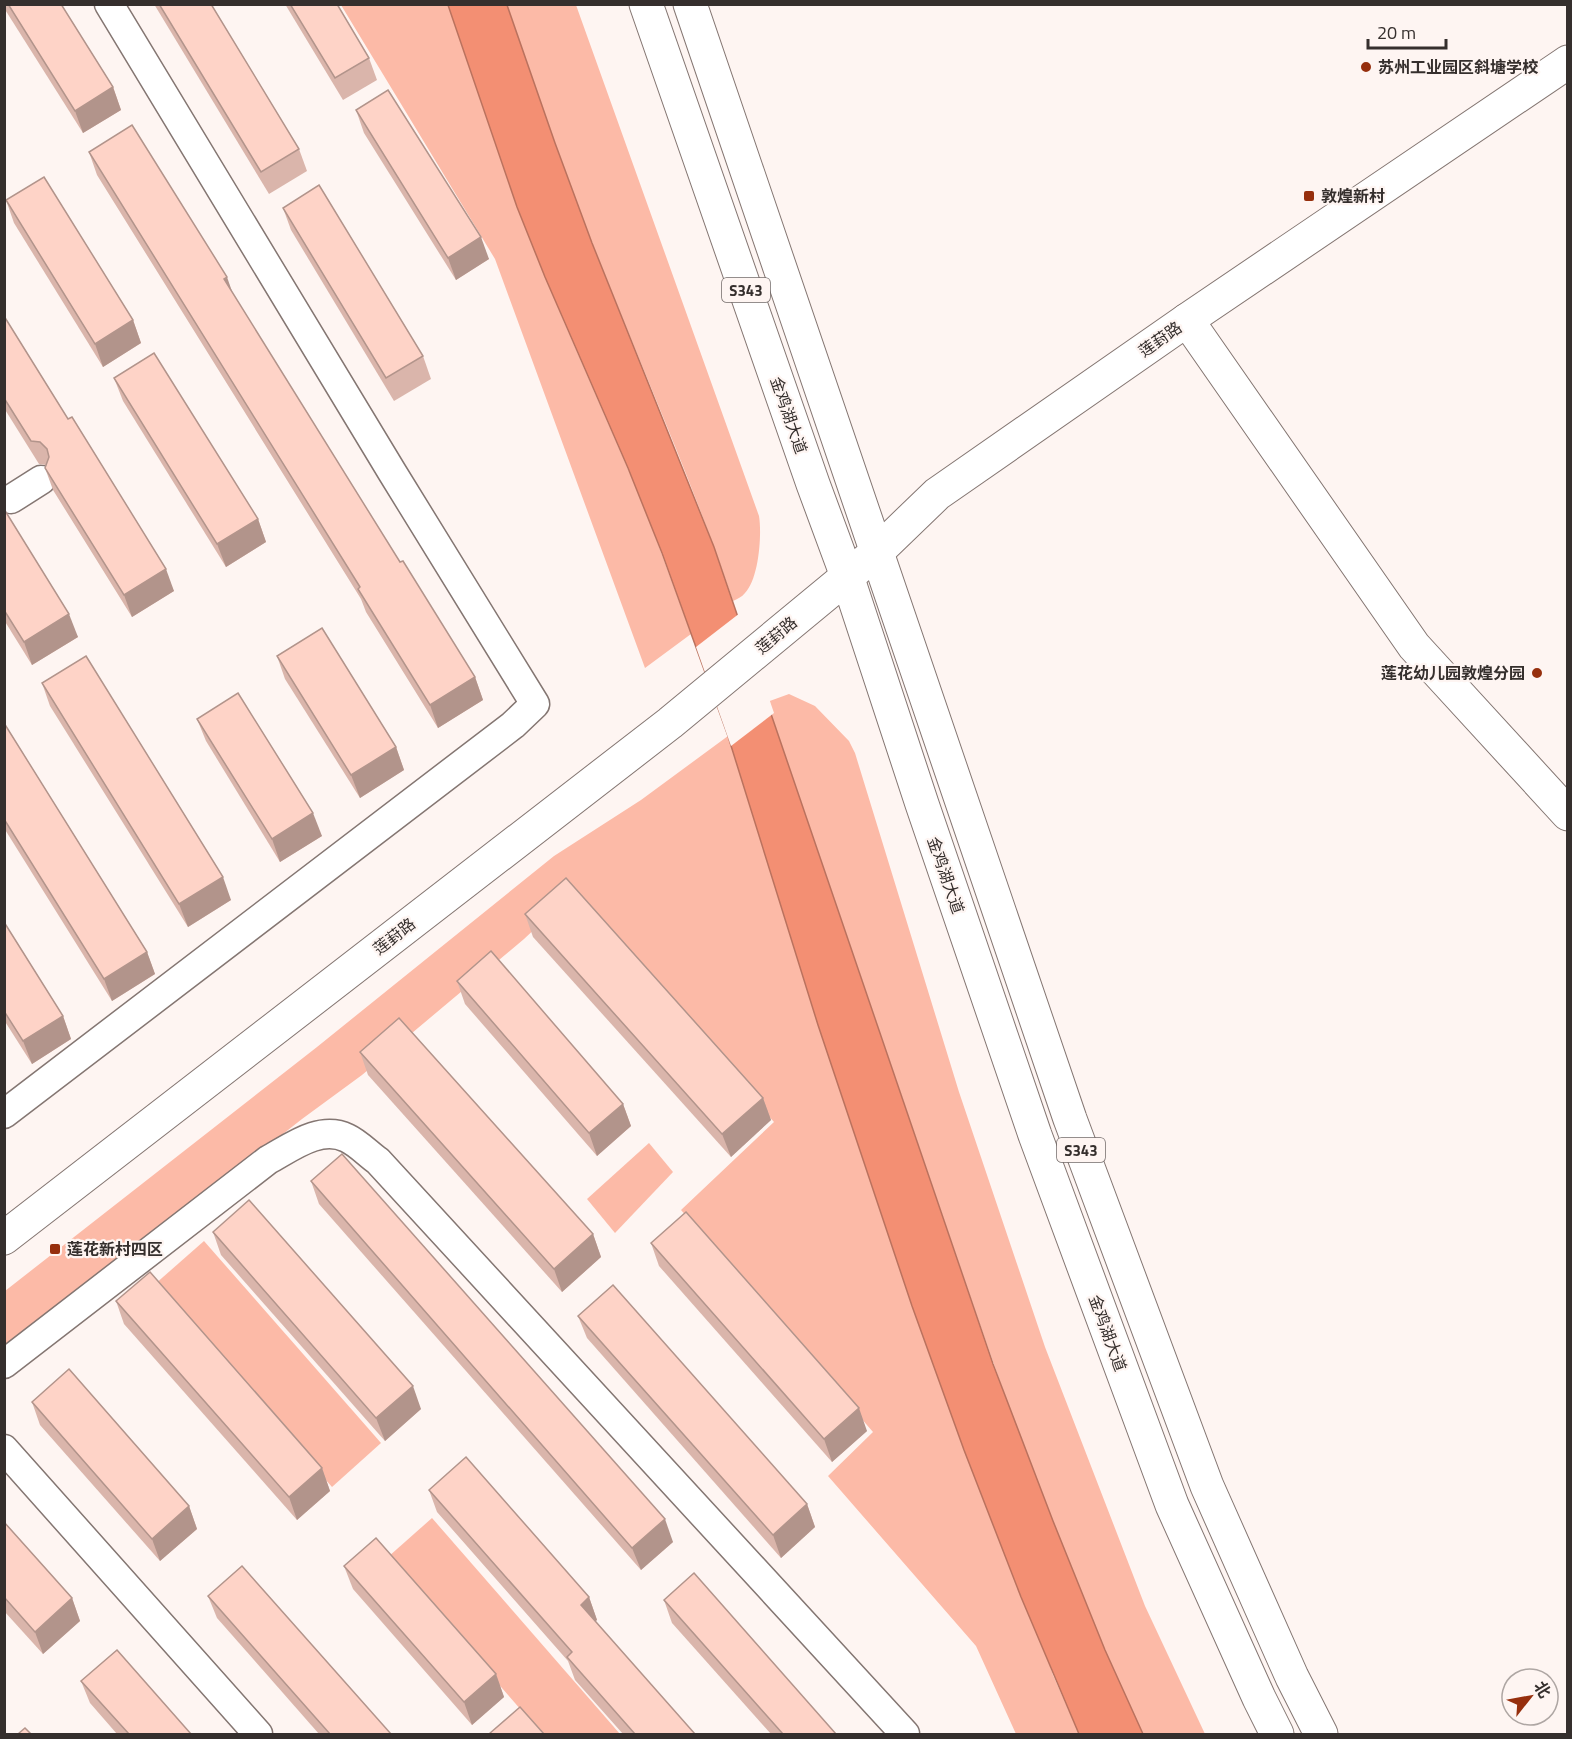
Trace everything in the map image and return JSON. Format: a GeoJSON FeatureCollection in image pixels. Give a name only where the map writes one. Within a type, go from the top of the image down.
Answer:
{"type":"FeatureCollection","features":[{"type":"Feature","properties":{"kind":"main road","name":"金鸡湖大道"},"geometry":{"type":"LineString","coordinates":[[646,4],[847,576],[922,804],[1051,1180],[1172,1505],[1277,1734]]}},
{"type":"Feature","properties":{"kind":"main road","name":"S343"},"geometry":{"type":"LineString","coordinates":[[690,4],[1070,1119],[1207,1486],[1292,1677],[1321,1734]]}},
{"type":"Feature","properties":{"kind":"main road","name":"莲葑路"},"geometry":{"type":"LineString","coordinates":[[4,1238],[670,723],[877,552],[937,494],[1187,320],[1568,62]]}},
{"type":"Feature","properties":{"kind":"main road"},"geometry":{"type":"LineString","coordinates":[[1187,320],[1414,646],[1568,814]]}},
{"type":"Feature","properties":{"kind":"street"},"geometry":{"type":"LineString","coordinates":[[4,1114],[503,732],[535,704],[109,4]]}},
{"type":"Feature","properties":{"kind":"street"},"geometry":{"type":"LineString","coordinates":[[11,499],[41,480]]}},
{"type":"Feature","properties":{"kind":"street"},"geometry":{"type":"LineString","coordinates":[[4,1364],[268,1160],[304,1140],[327,1133],[348,1138],[378,1161],[905,1734]]}},
{"type":"Feature","properties":{"kind":"street"},"geometry":{"type":"LineString","coordinates":[[4,1449],[258,1734]]}},
{"type":"Feature","properties":{"kind":"shaded area"},"geometry":{"type":"Polygon","coordinates":[[[341,5],[448,5],[517,207],[644,506],[691,634],[645,668],[495,259],[341,5]]]}},
{"type":"Feature","properties":{"kind":"shaded area"},"geometry":{"type":"Polygon","coordinates":[[[448,5],[507,5],[592,243],[714,547],[993,1364],[1105,1650],[1143,1734],[1079,1734],[1021,1597],[964,1450],[912,1306],[818,1025],[728,736],[662,553],[517,207],[448,5]]]}},
{"type":"Feature","properties":{"kind":"shaded area"},"geometry":{"type":"Polygon","coordinates":[[[507,5],[576,5],[759,516],[760,545],[754,578],[744,594],[733,601],[683,467],[582,215],[507,5]]]}},
{"type":"Feature","properties":{"kind":"shaded area"},"geometry":{"type":"Polygon","coordinates":[[[789,694],[815,706],[849,741],[855,753],[959,1092],[1045,1347],[1145,1606],[1205,1734],[1143,1734],[1071,1569],[987,1344],[767,702],[789,694]]]}},
{"type":"Feature","properties":{"kind":"shaded area"},"geometry":{"type":"Polygon","coordinates":[[[728,736],[1053,1675],[1079,1734],[1016,1734],[976,1646],[828,1476],[873,1432],[681,1210],[774,1122],[572,894],[524,939],[362,1075],[5,1349],[5,1291],[317,1047],[554,856],[641,800],[728,736]]]}},
{"type":"Feature","properties":{"kind":"shaded area"},"geometry":{"type":"Polygon","coordinates":[[[649,1143],[673,1172],[615,1233],[587,1199],[649,1143]]]}},
{"type":"Feature","properties":{"kind":"shaded area"},"geometry":{"type":"Polygon","coordinates":[[[204,1241],[381,1443],[332,1487],[154,1285],[204,1241]]]}},
{"type":"Feature","properties":{"kind":"shaded area"},"geometry":{"type":"Polygon","coordinates":[[[432,1518],[620,1734],[542,1734],[388,1557],[432,1518]]]}},
{"type":"Feature","properties":{"kind":"pier"},"geometry":{"type":"Polygon","coordinates":[[[740,613],[774,713],[731,746],[696,647],[740,613]]]}},
{"type":"Feature","properties":{"kind":"building"},"geometry":{"type":"Polygon","coordinates":[[[8,4],[61,4],[113,87],[75,111],[8,4]]]}},
{"type":"Feature","properties":{"kind":"building"},"geometry":{"type":"Polygon","coordinates":[[[159,4],[211,4],[299,149],[261,172],[159,4]]]}},
{"type":"Feature","properties":{"kind":"building"},"geometry":{"type":"Polygon","coordinates":[[[290,4],[337,4],[369,58],[335,78],[290,4]]]}},
{"type":"Feature","properties":{"kind":"building"},"geometry":{"type":"Polygon","coordinates":[[[388,90],[481,237],[448,258],[356,110],[388,90]]]}},
{"type":"Feature","properties":{"kind":"building"},"geometry":{"type":"Polygon","coordinates":[[[132,125],[227,277],[224,279],[400,562],[403,561],[475,677],[430,705],[358,589],[360,587],[89,152],[132,125]]]}},
{"type":"Feature","properties":{"kind":"building"},"geometry":{"type":"Polygon","coordinates":[[[44,177],[133,320],[95,344],[6,200],[44,177]]]}},
{"type":"Feature","properties":{"kind":"building"},"geometry":{"type":"Polygon","coordinates":[[[319,185],[423,356],[386,378],[283,208],[319,185]]]}},
{"type":"Feature","properties":{"kind":"building"},"geometry":{"type":"Polygon","coordinates":[[[4,316],[68,419],[72,417],[166,569],[124,595],[45,468],[49,457],[47,449],[40,442],[31,441],[4,398],[4,316]]]}},
{"type":"Feature","properties":{"kind":"building"},"geometry":{"type":"Polygon","coordinates":[[[154,353],[258,519],[217,544],[114,378],[154,353]]]}},
{"type":"Feature","properties":{"kind":"building"},"geometry":{"type":"Polygon","coordinates":[[[4,509],[69,614],[24,642],[4,610],[4,509]]]}},
{"type":"Feature","properties":{"kind":"building"},"geometry":{"type":"Polygon","coordinates":[[[322,628],[396,747],[351,775],[277,656],[322,628]]]}},
{"type":"Feature","properties":{"kind":"building"},"geometry":{"type":"Polygon","coordinates":[[[86,656],[223,877],[179,904],[42,683],[86,656]]]}},
{"type":"Feature","properties":{"kind":"building"},"geometry":{"type":"Polygon","coordinates":[[[238,693],[313,813],[272,839],[197,719],[238,693]]]}},
{"type":"Feature","properties":{"kind":"building"},"geometry":{"type":"Polygon","coordinates":[[[4,723],[147,952],[104,979],[4,819],[4,723]]]}},
{"type":"Feature","properties":{"kind":"building"},"geometry":{"type":"Polygon","coordinates":[[[566,878],[763,1098],[722,1134],[525,914],[566,878]]]}},
{"type":"Feature","properties":{"kind":"building"},"geometry":{"type":"Polygon","coordinates":[[[4,922],[63,1016],[23,1041],[4,1011],[4,922]]]}},
{"type":"Feature","properties":{"kind":"building"},"geometry":{"type":"Polygon","coordinates":[[[491,951],[623,1104],[589,1133],[457,981],[491,951]]]}},
{"type":"Feature","properties":{"kind":"building"},"geometry":{"type":"Polygon","coordinates":[[[399,1018],[593,1234],[554,1269],[360,1052],[399,1018]]]}},
{"type":"Feature","properties":{"kind":"building"},"geometry":{"type":"Polygon","coordinates":[[[342,1154],[665,1519],[632,1548],[311,1181],[342,1154]]]}},
{"type":"Feature","properties":{"kind":"building"},"geometry":{"type":"Polygon","coordinates":[[[249,1200],[413,1386],[376,1418],[213,1232],[249,1200]]]}},
{"type":"Feature","properties":{"kind":"building"},"geometry":{"type":"Polygon","coordinates":[[[686,1212],[859,1408],[824,1439],[651,1243],[686,1212]]]}},
{"type":"Feature","properties":{"kind":"building"},"geometry":{"type":"Polygon","coordinates":[[[150,1272],[322,1468],[289,1497],[116,1301],[150,1272]]]}},
{"type":"Feature","properties":{"kind":"building"},"geometry":{"type":"Polygon","coordinates":[[[613,1285],[807,1504],[773,1535],[578,1316],[613,1285]]]}},
{"type":"Feature","properties":{"kind":"building"},"geometry":{"type":"Polygon","coordinates":[[[69,1369],[189,1506],[152,1539],[32,1402],[69,1369]]]}},
{"type":"Feature","properties":{"kind":"building"},"geometry":{"type":"Polygon","coordinates":[[[466,1457],[589,1597],[581,1605],[695,1734],[635,1734],[567,1657],[572,1652],[429,1490],[466,1457]]]}},
{"type":"Feature","properties":{"kind":"building"},"geometry":{"type":"Polygon","coordinates":[[[4,1522],[72,1598],[35,1632],[4,1597],[4,1522]]]}},
{"type":"Feature","properties":{"kind":"building"},"geometry":{"type":"Polygon","coordinates":[[[376,1538],[496,1674],[464,1702],[344,1566],[376,1538]]]}},
{"type":"Feature","properties":{"kind":"building"},"geometry":{"type":"Polygon","coordinates":[[[242,1566],[391,1734],[330,1734],[208,1596],[242,1566]]]}},
{"type":"Feature","properties":{"kind":"building"},"geometry":{"type":"Polygon","coordinates":[[[694,1573],[836,1734],[783,1734],[664,1600],[694,1573]]]}},
{"type":"Feature","properties":{"kind":"building"},"geometry":{"type":"Polygon","coordinates":[[[117,1650],[191,1734],[129,1734],[81,1681],[117,1650]]]}},
{"type":"Feature","properties":{"kind":"building"},"geometry":{"type":"Polygon","coordinates":[[[520,1707],[544,1734],[489,1734],[520,1707]]]}},
{"type":"Feature","properties":{"kind":"building"},"geometry":{"type":"Polygon","coordinates":[[[25,1728],[31,1734],[18,1734],[25,1728]]]}},
{"type":"Feature","properties":{"kind":"place","name":"苏州工业园区斜塘学校"},"geometry":{"type":"Point","coordinates":[1366,67]}},
{"type":"Feature","properties":{"kind":"place","name":"敦煌新村"},"geometry":{"type":"Point","coordinates":[1309,196]}},
{"type":"Feature","properties":{"kind":"place","name":"莲花幼儿园敦煌分园"},"geometry":{"type":"Point","coordinates":[1537,673]}},
{"type":"Feature","properties":{"kind":"place","name":"莲花新村四区"},"geometry":{"type":"Point","coordinates":[55,1249]}}]}
